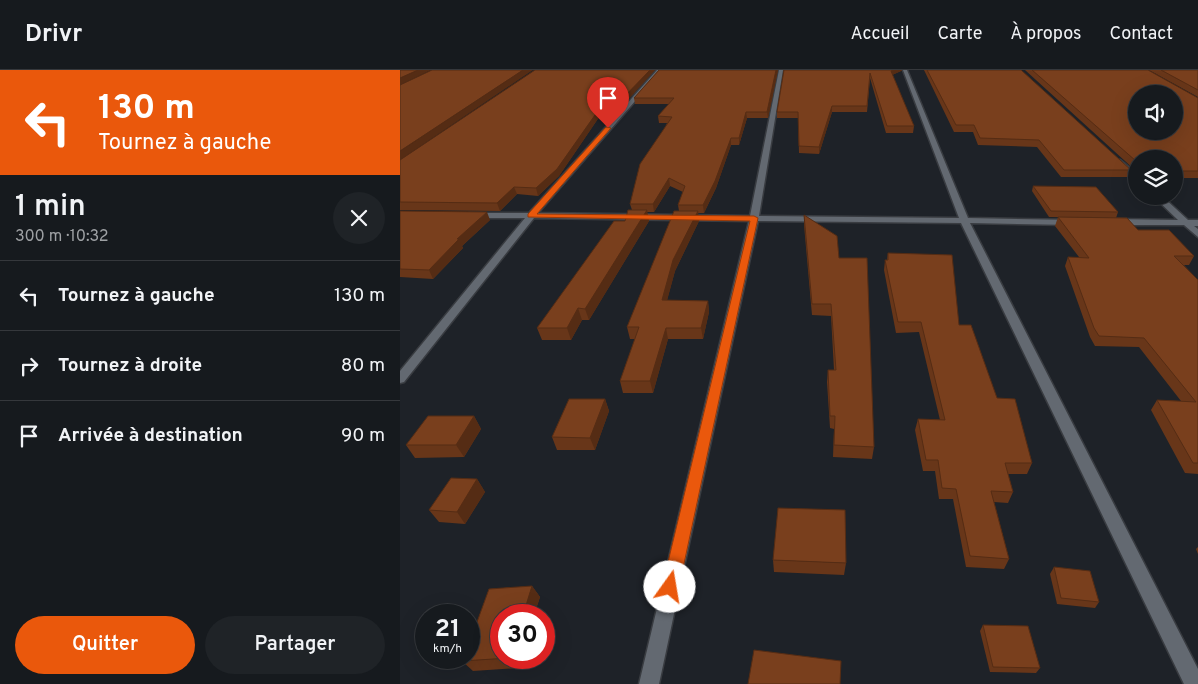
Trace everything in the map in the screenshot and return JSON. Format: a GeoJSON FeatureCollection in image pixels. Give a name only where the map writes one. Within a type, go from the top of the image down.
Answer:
{"type":"FeatureCollection","features":[{"type":"Feature","properties":{"kind":"street"},"geometry":{"type":"LineString","coordinates":[[400,379],[531,216],[660,70]]}},
{"type":"Feature","properties":{"kind":"street"},"geometry":{"type":"LineString","coordinates":[[648,684],[754,218],[781,70]]}},
{"type":"Feature","properties":{"kind":"street"},"geometry":{"type":"LineString","coordinates":[[904,70],[964,220],[1195,684]]}},
{"type":"Feature","properties":{"kind":"street"},"geometry":{"type":"LineString","coordinates":[[1114,157],[1128,170]]}},
{"type":"Feature","properties":{"kind":"street"},"geometry":{"type":"LineString","coordinates":[[1167,205],[1198,234]]}},
{"type":"Feature","properties":{"kind":"street"},"geometry":{"type":"LineString","coordinates":[[466,215],[1080,222]]}},
{"type":"Feature","properties":{"kind":"street"},"geometry":{"type":"LineString","coordinates":[[1109,222],[1198,223]]}},
{"type":"Feature","properties":{"kind":"building"},"geometry":{"type":"Polygon","coordinates":[[[400,70],[418,70],[400,78],[400,70]]]}},
{"type":"Feature","properties":{"kind":"building"},"geometry":{"type":"Polygon","coordinates":[[[432,70],[523,70],[400,151],[400,85],[432,70]]]}},
{"type":"Feature","properties":{"kind":"building"},"geometry":{"type":"Polygon","coordinates":[[[535,70],[650,70],[623,98],[607,98],[557,169],[536,188],[514,187],[497,203],[400,202],[400,160],[535,70]]]}},
{"type":"Feature","properties":{"kind":"building"},"geometry":{"type":"Polygon","coordinates":[[[659,70],[776,70],[767,112],[746,112],[739,138],[731,138],[715,181],[703,205],[678,205],[685,186],[669,178],[653,204],[630,204],[640,164],[672,117],[658,116],[674,98],[634,98],[659,70]]]}},
{"type":"Feature","properties":{"kind":"building"},"geometry":{"type":"Polygon","coordinates":[[[784,70],[893,70],[891,71],[914,126],[887,126],[870,73],[867,106],[832,106],[819,147],[799,146],[798,112],[777,112],[784,70]]]}},
{"type":"Feature","properties":{"kind":"building"},"geometry":{"type":"Polygon","coordinates":[[[927,70],[1021,70],[1128,167],[1128,170],[1064,170],[1039,140],[980,138],[974,125],[956,125],[927,70]]]}},
{"type":"Feature","properties":{"kind":"building"},"geometry":{"type":"Polygon","coordinates":[[[1032,70],[1148,70],[1175,85],[1128,85],[1128,140],[1183,140],[1183,90],[1198,98],[1198,171],[1183,171],[1183,150],[1128,150],[1128,154],[1032,70]]]}},
{"type":"Feature","properties":{"kind":"building"},"geometry":{"type":"Polygon","coordinates":[[[1161,70],[1198,70],[1198,90],[1161,70]]]}},
{"type":"Feature","properties":{"kind":"building"},"geometry":{"type":"Polygon","coordinates":[[[1033,186],[1096,187],[1118,212],[1051,211],[1033,186]]]}},
{"type":"Feature","properties":{"kind":"building"},"geometry":{"type":"Polygon","coordinates":[[[628,210],[647,210],[585,309],[578,308],[567,328],[537,328],[614,221],[625,221],[628,210]]]}},
{"type":"Feature","properties":{"kind":"building"},"geometry":{"type":"Polygon","coordinates":[[[400,211],[487,212],[457,239],[459,239],[429,270],[400,269],[400,211]]]}},
{"type":"Feature","properties":{"kind":"building"},"geometry":{"type":"Polygon","coordinates":[[[674,211],[698,211],[673,260],[662,300],[708,301],[701,328],[666,328],[650,381],[620,381],[639,327],[627,327],[674,211]]]}},
{"type":"Feature","properties":{"kind":"building"},"geometry":{"type":"Polygon","coordinates":[[[804,215],[837,236],[839,258],[867,258],[874,447],[834,445],[835,416],[830,416],[828,370],[836,370],[831,304],[812,304],[804,215]]]}},
{"type":"Feature","properties":{"kind":"building"},"geometry":{"type":"Polygon","coordinates":[[[1058,217],[1127,218],[1138,230],[1169,230],[1194,256],[1174,256],[1198,280],[1198,463],[1193,463],[1157,400],[1196,402],[1144,338],[1099,336],[1094,328],[1068,257],[1089,258],[1058,217]]]}},
{"type":"Feature","properties":{"kind":"building"},"geometry":{"type":"Polygon","coordinates":[[[888,253],[952,255],[959,325],[971,325],[997,398],[1015,399],[1032,463],[1005,463],[1013,492],[991,491],[1009,559],[970,556],[956,489],[942,488],[938,460],[926,460],[918,419],[945,420],[921,322],[898,322],[885,260],[888,260],[888,253]]]}},
{"type":"Feature","properties":{"kind":"building"},"geometry":{"type":"Polygon","coordinates":[[[569,399],[605,399],[590,438],[552,437],[569,399]]]}},
{"type":"Feature","properties":{"kind":"building"},"geometry":{"type":"Polygon","coordinates":[[[428,416],[474,416],[456,445],[406,445],[428,416]]]}},
{"type":"Feature","properties":{"kind":"building"},"geometry":{"type":"Polygon","coordinates":[[[451,478],[477,479],[457,512],[429,510],[451,478]]]}},
{"type":"Feature","properties":{"kind":"building"},"geometry":{"type":"Polygon","coordinates":[[[778,508],[845,510],[846,563],[773,560],[778,508]]]}},
{"type":"Feature","properties":{"kind":"building"},"geometry":{"type":"Polygon","coordinates":[[[1054,567],[1090,571],[1099,602],[1061,598],[1054,567]]]}},
{"type":"Feature","properties":{"kind":"building"},"geometry":{"type":"Polygon","coordinates":[[[532,586],[526,604],[490,604],[490,659],[480,660],[480,614],[489,589],[532,586]]]}},
{"type":"Feature","properties":{"kind":"building"},"geometry":{"type":"Polygon","coordinates":[[[983,625],[1028,626],[1040,668],[993,667],[983,625]]]}},
{"type":"Feature","properties":{"kind":"building"},"geometry":{"type":"Polygon","coordinates":[[[754,650],[841,661],[840,684],[748,684],[754,650]]]}},
{"type":"Feature","properties":{"kind":"route"},"geometry":{"type":"LineString","coordinates":[[608,128],[531,216],[754,218],[670,587]]}}]}
